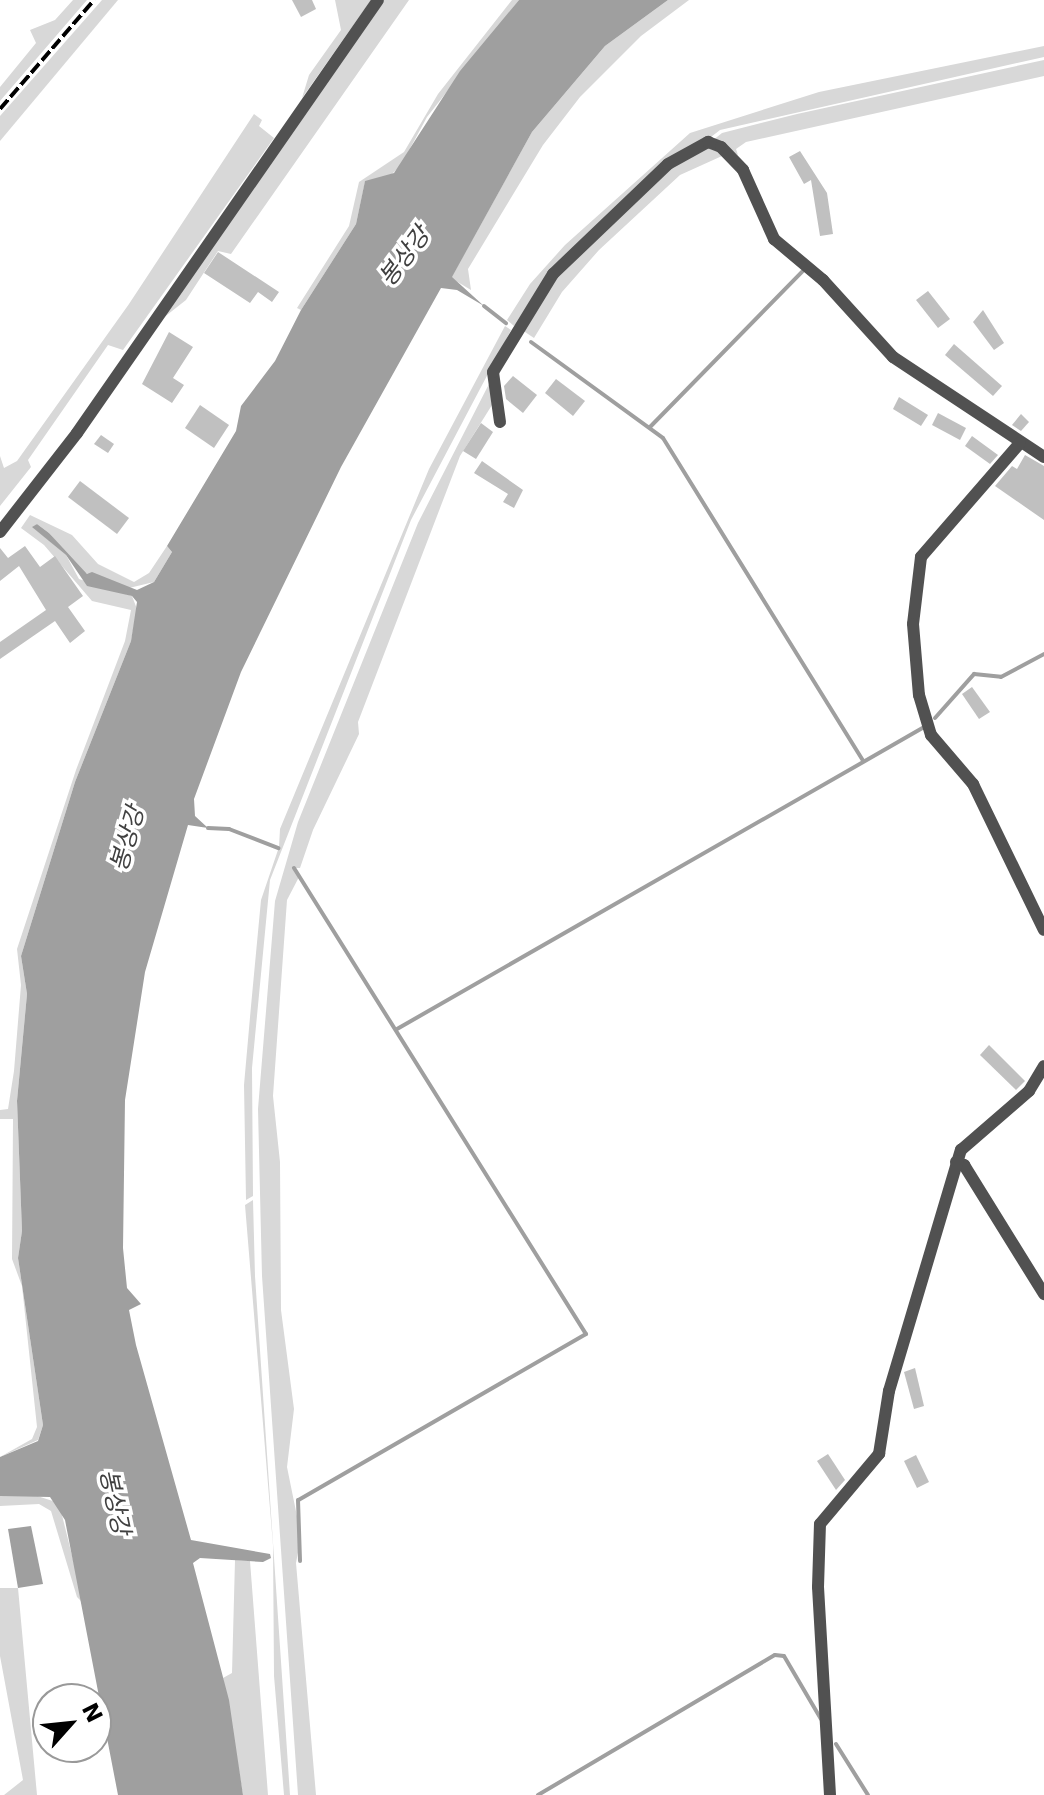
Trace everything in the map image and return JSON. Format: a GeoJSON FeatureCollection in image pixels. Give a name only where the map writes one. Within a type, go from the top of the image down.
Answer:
{"type":"FeatureCollection","features":[{"type":"Feature","properties":{"kind":"street"},"geometry":{"type":"LineString","coordinates":[[0,532],[77,433],[378,0]]}},
{"type":"Feature","properties":{"kind":"street"},"geometry":{"type":"LineString","coordinates":[[500,422],[493,372],[553,274],[668,164],[708,142],[721,147],[743,170],[774,239],[823,280],[878,343],[1044,457]]}},
{"type":"Feature","properties":{"kind":"street"},"geometry":{"type":"LineString","coordinates":[[1020,443],[921,557],[913,624],[919,695],[931,735],[973,784],[1044,930]]}},
{"type":"Feature","properties":{"kind":"street"},"geometry":{"type":"LineString","coordinates":[[830,1795],[817,1537],[828,1512],[870,1470],[879,1454],[889,1391],[956,1162],[973,1138],[1029,1091],[1044,1066]]}},
{"type":"Feature","properties":{"kind":"street"},"geometry":{"type":"LineString","coordinates":[[956,1162],[964,1165],[1044,1294]]}},
{"type":"Feature","properties":{"kind":"shaded area"},"geometry":{"type":"Polygon","coordinates":[[[73,0],[87,0],[0,101],[0,87],[36,43],[30,30],[55,20],[73,0]]]}},
{"type":"Feature","properties":{"kind":"shaded area"},"geometry":{"type":"Polygon","coordinates":[[[102,0],[118,0],[0,141],[0,116],[102,0]]]}},
{"type":"Feature","properties":{"kind":"shaded area"},"geometry":{"type":"Polygon","coordinates":[[[335,0],[371,0],[302,98],[309,75],[341,30],[335,0]]]}},
{"type":"Feature","properties":{"kind":"shaded area"},"geometry":{"type":"Polygon","coordinates":[[[384,0],[409,0],[231,254],[218,251],[186,300],[153,326],[384,0]]]}},
{"type":"Feature","properties":{"kind":"shaded area"},"geometry":{"type":"Polygon","coordinates":[[[512,0],[519,0],[427,117],[401,165],[389,177],[365,182],[356,224],[301,310],[297,308],[349,226],[359,182],[404,152],[438,94],[512,0]]]}},
{"type":"Feature","properties":{"kind":"shaded area"},"geometry":{"type":"Polygon","coordinates":[[[668,0],[689,0],[641,36],[580,97],[543,145],[468,269],[471,290],[451,278],[532,132],[605,46],[668,0]]]}},
{"type":"Feature","properties":{"kind":"shaded area"},"geometry":{"type":"Polygon","coordinates":[[[1044,46],[1044,57],[720,130],[622,206],[514,326],[507,320],[530,284],[565,245],[690,133],[819,92],[1044,46]]]}},
{"type":"Feature","properties":{"kind":"shaded area"},"geometry":{"type":"Polygon","coordinates":[[[1044,60],[1044,76],[746,142],[736,149],[738,155],[712,141],[722,133],[797,114],[1044,60]]]}},
{"type":"Feature","properties":{"kind":"shaded area"},"geometry":{"type":"Polygon","coordinates":[[[254,114],[262,120],[259,126],[274,138],[123,350],[108,345],[28,460],[31,467],[0,506],[0,456],[4,468],[17,461],[129,304],[254,114]]]}},
{"type":"Feature","properties":{"kind":"shaded area"},"geometry":{"type":"Polygon","coordinates":[[[707,145],[723,152],[722,156],[680,175],[599,250],[562,292],[534,338],[519,328],[555,276],[670,166],[707,145]]]}},
{"type":"Feature","properties":{"kind":"shaded area"},"geometry":{"type":"Polygon","coordinates":[[[505,326],[511,330],[411,520],[270,880],[252,1068],[253,1196],[246,1200],[244,1085],[251,1006],[261,900],[279,847],[280,829],[429,469],[505,326]]]}},
{"type":"Feature","properties":{"kind":"shaded area"},"geometry":{"type":"Polygon","coordinates":[[[490,382],[492,405],[460,456],[358,722],[359,734],[313,830],[300,868],[293,868],[299,877],[287,900],[273,1096],[280,1162],[281,1310],[294,1409],[287,1467],[301,1536],[296,1563],[316,1795],[298,1795],[262,1276],[258,1109],[275,901],[298,822],[418,523],[490,382]]]}},
{"type":"Feature","properties":{"kind":"shaded area"},"geometry":{"type":"Polygon","coordinates":[[[30,515],[72,535],[98,564],[134,582],[149,573],[167,546],[172,552],[154,582],[129,588],[82,572],[49,533],[37,524],[33,527],[66,555],[79,579],[132,596],[137,609],[131,641],[75,782],[21,956],[27,994],[17,1101],[22,1231],[18,1258],[43,1425],[38,1440],[0,1457],[32,1439],[37,1427],[22,1286],[12,1259],[13,1119],[0,1119],[0,1110],[8,1109],[14,1071],[21,985],[17,949],[76,770],[125,641],[131,610],[92,601],[44,545],[21,528],[30,515]]]}},
{"type":"Feature","properties":{"kind":"shaded area"},"geometry":{"type":"Polygon","coordinates":[[[253,1200],[255,1276],[290,1795],[284,1795],[274,1676],[273,1545],[245,1205],[253,1200]]]}},
{"type":"Feature","properties":{"kind":"shaded area"},"geometry":{"type":"Polygon","coordinates":[[[31,1494],[59,1503],[84,1604],[77,1597],[51,1511],[39,1504],[0,1506],[0,1496],[31,1494]]]}},
{"type":"Feature","properties":{"kind":"shaded area"},"geometry":{"type":"Polygon","coordinates":[[[235,1560],[250,1561],[268,1795],[243,1795],[223,1678],[232,1673],[235,1560]]]}},
{"type":"Feature","properties":{"kind":"shaded area"},"geometry":{"type":"Polygon","coordinates":[[[0,1588],[18,1588],[37,1795],[4,1795],[23,1780],[0,1656],[0,1588]]]}},
{"type":"Feature","properties":{"kind":"water","name":"봉상강"},"geometry":{"type":"Polygon","coordinates":[[[519,0],[668,0],[605,46],[532,132],[452,277],[484,306],[457,290],[441,288],[341,467],[241,672],[194,799],[195,816],[208,828],[188,825],[145,972],[125,1100],[123,1248],[127,1288],[141,1304],[129,1310],[191,1540],[270,1554],[271,1558],[263,1562],[200,1558],[193,1563],[229,1700],[243,1795],[118,1795],[112,1763],[112,1683],[96,1683],[65,1520],[50,1497],[0,1496],[0,1457],[38,1441],[43,1425],[18,1258],[22,1231],[17,1101],[27,994],[21,956],[75,782],[131,641],[137,602],[132,596],[87,586],[66,555],[32,527],[37,524],[49,533],[87,574],[92,572],[137,590],[154,582],[172,552],[167,546],[236,431],[241,406],[275,361],[301,310],[356,224],[365,181],[394,173],[460,71],[519,0]]]}},
{"type":"Feature","properties":{"kind":"water"},"geometry":{"type":"Polygon","coordinates":[[[31,1526],[43,1584],[18,1588],[8,1529],[31,1526]]]}},
{"type":"Feature","properties":{"kind":"building"},"geometry":{"type":"Polygon","coordinates":[[[292,0],[312,0],[316,9],[301,17],[292,0]]]}},
{"type":"Feature","properties":{"kind":"building"},"geometry":{"type":"Polygon","coordinates":[[[800,151],[827,193],[833,234],[820,236],[811,180],[804,184],[789,157],[800,151]]]}},
{"type":"Feature","properties":{"kind":"building"},"geometry":{"type":"Polygon","coordinates":[[[218,252],[279,292],[272,302],[258,292],[250,303],[204,273],[218,252]]]}},
{"type":"Feature","properties":{"kind":"building"},"geometry":{"type":"Polygon","coordinates":[[[928,291],[950,319],[938,328],[916,300],[928,291]]]}},
{"type":"Feature","properties":{"kind":"building"},"geometry":{"type":"Polygon","coordinates":[[[983,310],[1004,343],[994,350],[973,322],[983,310]]]}},
{"type":"Feature","properties":{"kind":"building"},"geometry":{"type":"Polygon","coordinates":[[[169,332],[193,347],[173,378],[184,385],[172,403],[142,384],[169,332]]]}},
{"type":"Feature","properties":{"kind":"building"},"geometry":{"type":"Polygon","coordinates":[[[954,344],[1002,386],[993,396],[945,355],[954,344]]]}},
{"type":"Feature","properties":{"kind":"building"},"geometry":{"type":"Polygon","coordinates":[[[513,376],[537,395],[523,413],[506,399],[504,386],[513,376]]]}},
{"type":"Feature","properties":{"kind":"building"},"geometry":{"type":"Polygon","coordinates":[[[556,379],[585,401],[573,416],[545,393],[556,379]]]}},
{"type":"Feature","properties":{"kind":"building"},"geometry":{"type":"Polygon","coordinates":[[[899,397],[928,415],[921,426],[893,409],[899,397]]]}},
{"type":"Feature","properties":{"kind":"building"},"geometry":{"type":"Polygon","coordinates":[[[200,405],[229,425],[214,448],[185,428],[200,405]]]}},
{"type":"Feature","properties":{"kind":"building"},"geometry":{"type":"Polygon","coordinates":[[[938,413],[966,428],[960,440],[932,425],[938,413]]]}},
{"type":"Feature","properties":{"kind":"building"},"geometry":{"type":"Polygon","coordinates":[[[1021,414],[1029,422],[1021,431],[1012,425],[1021,414]]]}},
{"type":"Feature","properties":{"kind":"building"},"geometry":{"type":"Polygon","coordinates":[[[481,423],[493,432],[476,459],[463,451],[481,423]]]}},
{"type":"Feature","properties":{"kind":"building"},"geometry":{"type":"Polygon","coordinates":[[[101,435],[114,444],[108,453],[94,444],[101,435]]]}},
{"type":"Feature","properties":{"kind":"building"},"geometry":{"type":"Polygon","coordinates":[[[972,436],[998,455],[990,464],[965,446],[972,436]]]}},
{"type":"Feature","properties":{"kind":"building"},"geometry":{"type":"Polygon","coordinates":[[[1025,455],[1044,466],[1044,520],[995,486],[1012,466],[1017,469],[1025,455]]]}},
{"type":"Feature","properties":{"kind":"building"},"geometry":{"type":"Polygon","coordinates":[[[482,461],[523,490],[514,508],[503,502],[508,494],[474,473],[482,461]]]}},
{"type":"Feature","properties":{"kind":"building"},"geometry":{"type":"Polygon","coordinates":[[[80,481],[129,518],[117,534],[68,497],[80,481]]]}},
{"type":"Feature","properties":{"kind":"building"},"geometry":{"type":"Polygon","coordinates":[[[25,546],[40,567],[55,556],[83,596],[68,607],[85,631],[70,643],[55,621],[0,659],[0,642],[46,610],[19,566],[0,581],[0,548],[8,558],[25,546]]]}},
{"type":"Feature","properties":{"kind":"building"},"geometry":{"type":"Polygon","coordinates":[[[972,687],[990,712],[979,719],[962,694],[972,687]]]}},
{"type":"Feature","properties":{"kind":"building"},"geometry":{"type":"Polygon","coordinates":[[[989,1045],[1025,1081],[1016,1090],[980,1055],[989,1045]]]}},
{"type":"Feature","properties":{"kind":"building"},"geometry":{"type":"Polygon","coordinates":[[[915,1368],[924,1406],[914,1409],[904,1372],[915,1368]]]}},
{"type":"Feature","properties":{"kind":"building"},"geometry":{"type":"Polygon","coordinates":[[[828,1454],[845,1480],[836,1490],[817,1461],[828,1454]]]}},
{"type":"Feature","properties":{"kind":"building"},"geometry":{"type":"Polygon","coordinates":[[[916,1455],[929,1482],[917,1488],[904,1461],[916,1455]]]}},
{"type":"Feature","properties":{"kind":"waterway"},"geometry":{"type":"LineString","coordinates":[[650,427],[804,270]]}},
{"type":"Feature","properties":{"kind":"waterway"},"geometry":{"type":"LineString","coordinates":[[484,306],[506,323]]}},
{"type":"Feature","properties":{"kind":"waterway"},"geometry":{"type":"LineString","coordinates":[[531,342],[663,438],[863,761]]}},
{"type":"Feature","properties":{"kind":"waterway"},"geometry":{"type":"LineString","coordinates":[[935,718],[974,674],[1001,677],[1044,654]]}},
{"type":"Feature","properties":{"kind":"waterway"},"geometry":{"type":"LineString","coordinates":[[397,1029],[926,726]]}},
{"type":"Feature","properties":{"kind":"waterway"},"geometry":{"type":"LineString","coordinates":[[208,828],[229,829],[278,848]]}},
{"type":"Feature","properties":{"kind":"waterway"},"geometry":{"type":"LineString","coordinates":[[294,868],[586,1334],[298,1500],[300,1561]]}},
{"type":"Feature","properties":{"kind":"waterway"},"geometry":{"type":"LineString","coordinates":[[538,1795],[775,1655],[784,1656],[821,1719]]}},
{"type":"Feature","properties":{"kind":"waterway"},"geometry":{"type":"LineString","coordinates":[[836,1744],[868,1795]]}},
{"type":"Feature","properties":{"kind":"railway"},"geometry":{"type":"LineString","coordinates":[[0,109],[94,0]]}}]}
